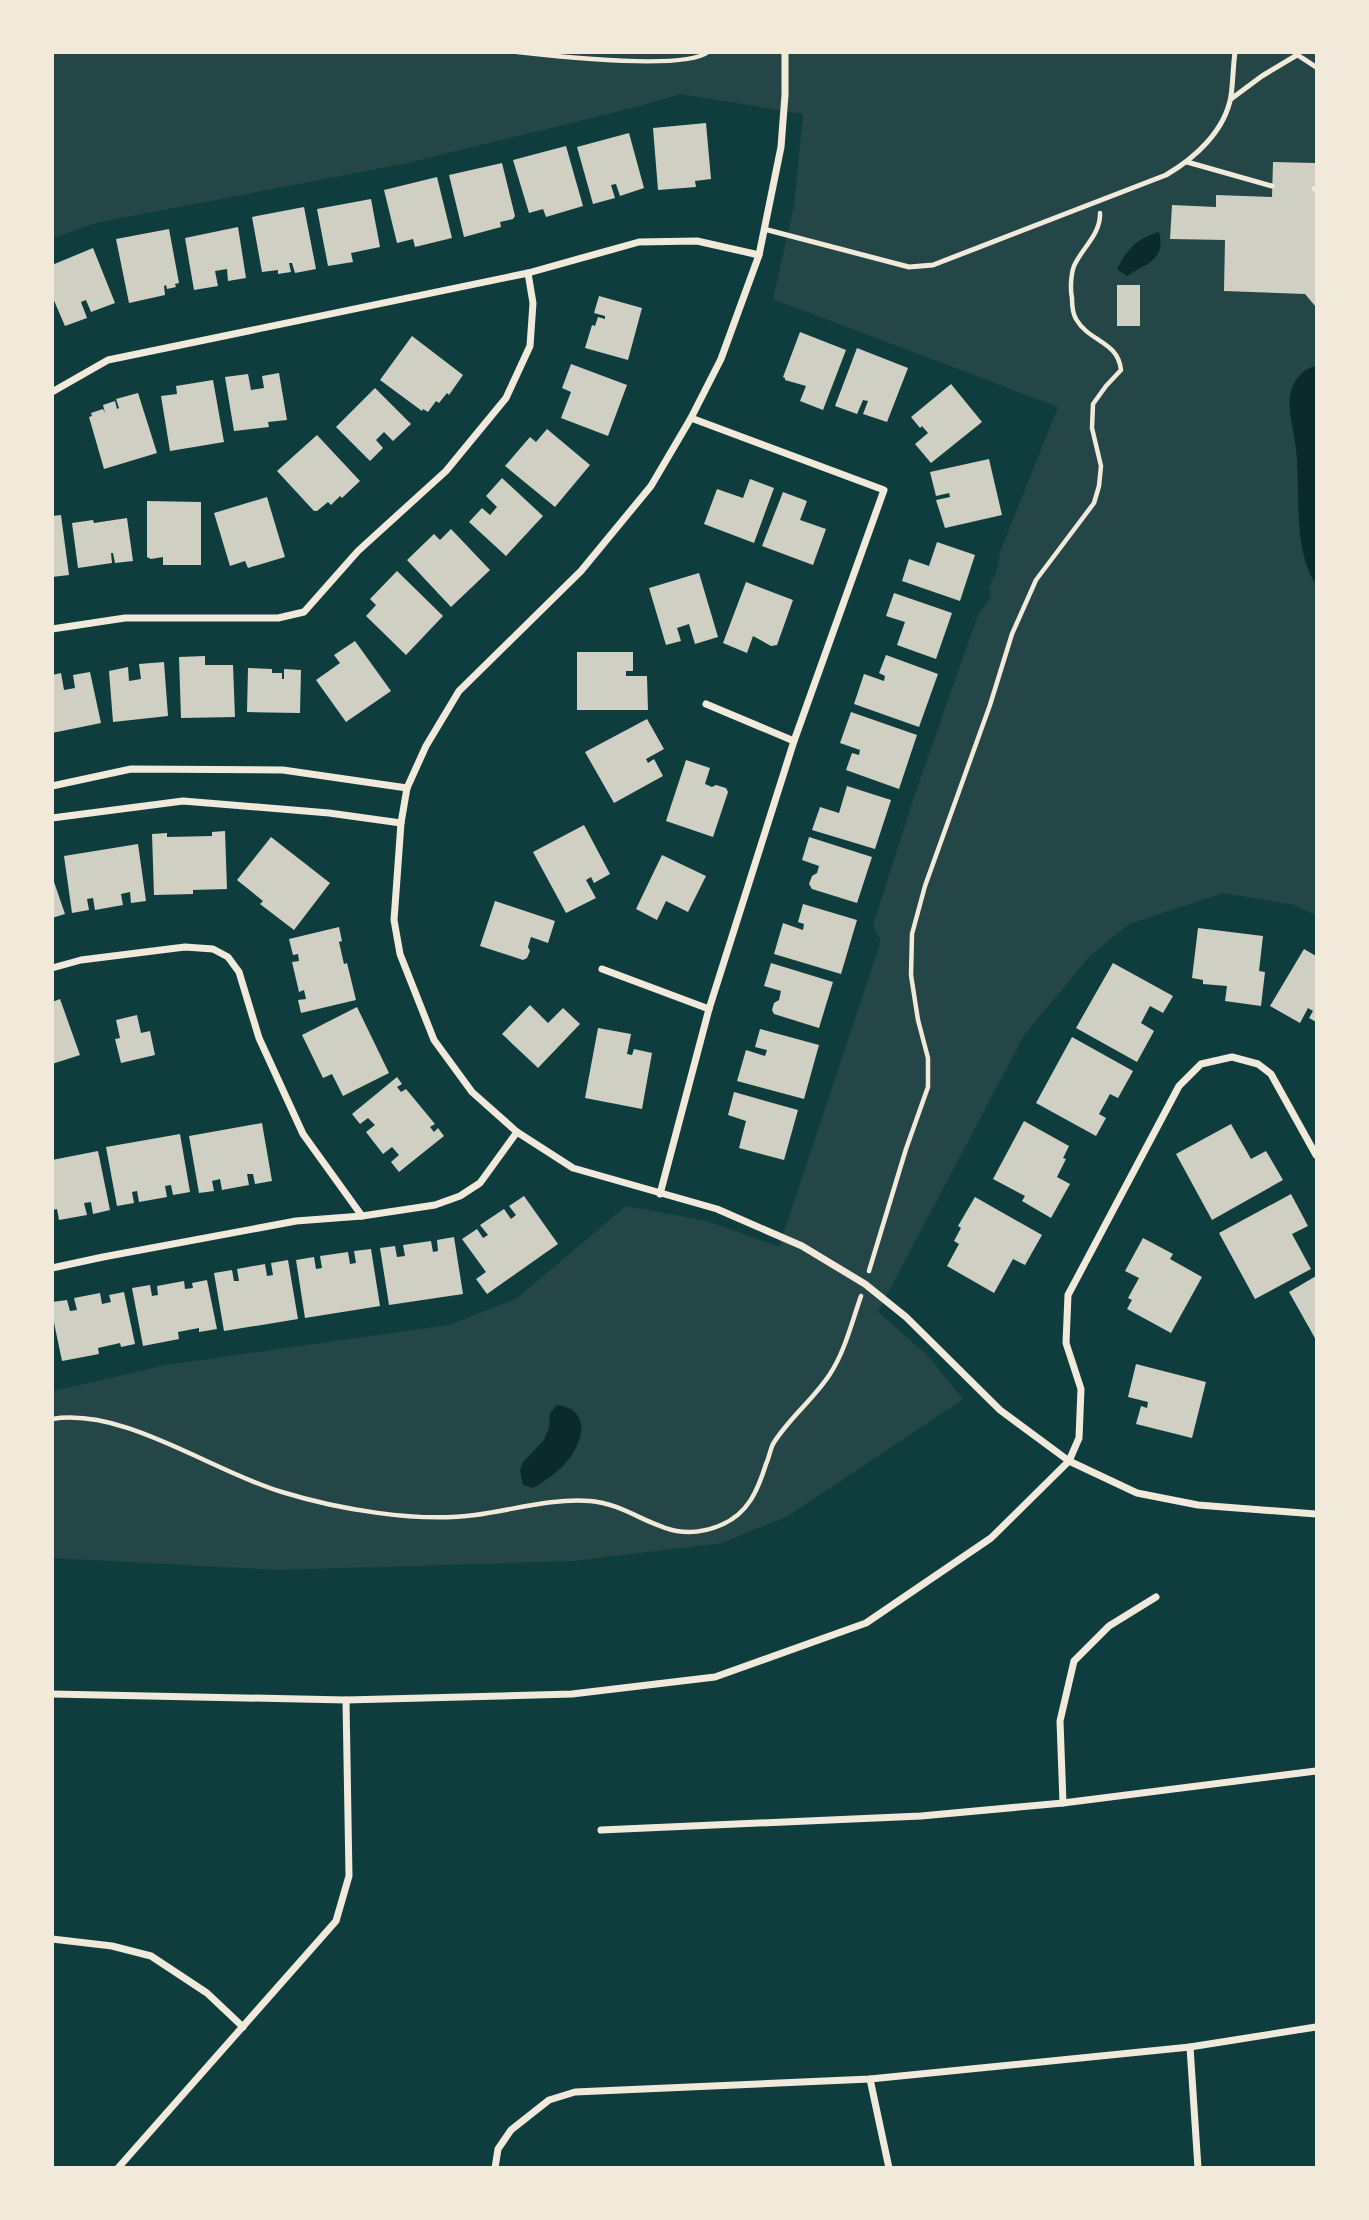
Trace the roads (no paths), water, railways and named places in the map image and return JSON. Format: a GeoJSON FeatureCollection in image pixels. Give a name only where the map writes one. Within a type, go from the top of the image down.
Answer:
{"type":"FeatureCollection","features":[{"type":"Feature","properties":{"kind":"street"},"geometry":{"type":"LineString","coordinates":[[785,52],[785,95],[780,147],[759,256],[721,359],[691,418],[651,486],[581,571],[459,691],[426,746],[407,788],[401,823],[394,920],[400,954],[434,1040],[472,1092],[517,1132],[573,1168],[716,1209],[802,1246],[865,1284],[906,1317],[1000,1410],[1069,1461],[1137,1493],[1198,1505],[1317,1514]]}},
{"type":"Feature","properties":{"kind":"street"},"geometry":{"type":"LineString","coordinates":[[52,392],[108,360],[528,273],[639,242],[697,241],[759,256]]}},
{"type":"Feature","properties":{"kind":"street"},"geometry":{"type":"LineString","coordinates":[[52,629],[125,618],[278,618],[304,612],[358,551],[446,471],[506,398],[530,346],[533,303],[528,273]]}},
{"type":"Feature","properties":{"kind":"street"},"geometry":{"type":"LineString","coordinates":[[660,1194],[709,1009],[794,741],[884,490],[691,418]]}},
{"type":"Feature","properties":{"kind":"street"},"geometry":{"type":"LineString","coordinates":[[706,704],[794,741]]}},
{"type":"Feature","properties":{"kind":"street"},"geometry":{"type":"LineString","coordinates":[[52,786],[131,769],[158,769],[283,770],[407,788]]}},
{"type":"Feature","properties":{"kind":"street"},"geometry":{"type":"LineString","coordinates":[[52,818],[183,801],[329,813],[401,823]]}},
{"type":"Feature","properties":{"kind":"street"},"geometry":{"type":"LineString","coordinates":[[52,968],[80,960],[186,947],[213,949],[228,957],[239,972],[259,1038],[303,1134],[362,1216]]}},
{"type":"Feature","properties":{"kind":"street"},"geometry":{"type":"LineString","coordinates":[[602,969],[709,1009]]}},
{"type":"Feature","properties":{"kind":"street"},"geometry":{"type":"LineString","coordinates":[[52,1694],[346,1700],[572,1694],[715,1677],[866,1623],[990,1538],[1069,1461],[1079,1438],[1081,1389],[1066,1343],[1068,1295],[1179,1086],[1200,1064],[1232,1057],[1258,1065],[1271,1074],[1317,1155]]}},
{"type":"Feature","properties":{"kind":"street"},"geometry":{"type":"LineString","coordinates":[[52,1268],[103,1256],[296,1222],[435,1205],[460,1196],[480,1183],[517,1132]]}},
{"type":"Feature","properties":{"kind":"street"},"geometry":{"type":"LineString","coordinates":[[1063,1803],[1060,1721],[1074,1661],[1109,1626],[1156,1597]]}},
{"type":"Feature","properties":{"kind":"street"},"geometry":{"type":"LineString","coordinates":[[118,2168],[336,1921],[349,1877],[346,1700]]}},
{"type":"Feature","properties":{"kind":"street"},"geometry":{"type":"LineString","coordinates":[[601,1830],[921,1816],[1063,1803],[1317,1771]]}},
{"type":"Feature","properties":{"kind":"street"},"geometry":{"type":"LineString","coordinates":[[52,1939],[112,1946],[151,1956],[207,1993],[243,2027]]}},
{"type":"Feature","properties":{"kind":"street"},"geometry":{"type":"LineString","coordinates":[[495,2168],[498,2149],[511,2130],[549,2100],[575,2092],[870,2079],[1190,2047],[1317,2027]]}},
{"type":"Feature","properties":{"kind":"street"},"geometry":{"type":"LineString","coordinates":[[1190,2047],[1198,2168]]}},
{"type":"Feature","properties":{"kind":"street"},"geometry":{"type":"LineString","coordinates":[[870,2079],[889,2168]]}},
{"type":"Feature","properties":{"kind":"lane"},"geometry":{"type":"LineString","coordinates":[[764,229],[909,267],[933,265],[1166,175],[1187,162],[1205,146],[1231,99],[1235,52]]}},
{"type":"Feature","properties":{"kind":"lane"},"geometry":{"type":"LineString","coordinates":[[1231,99],[1295,54],[1317,67]]}},
{"type":"Feature","properties":{"kind":"lane"},"geometry":{"type":"LineString","coordinates":[[1187,162],[1272,186]]}}]}
